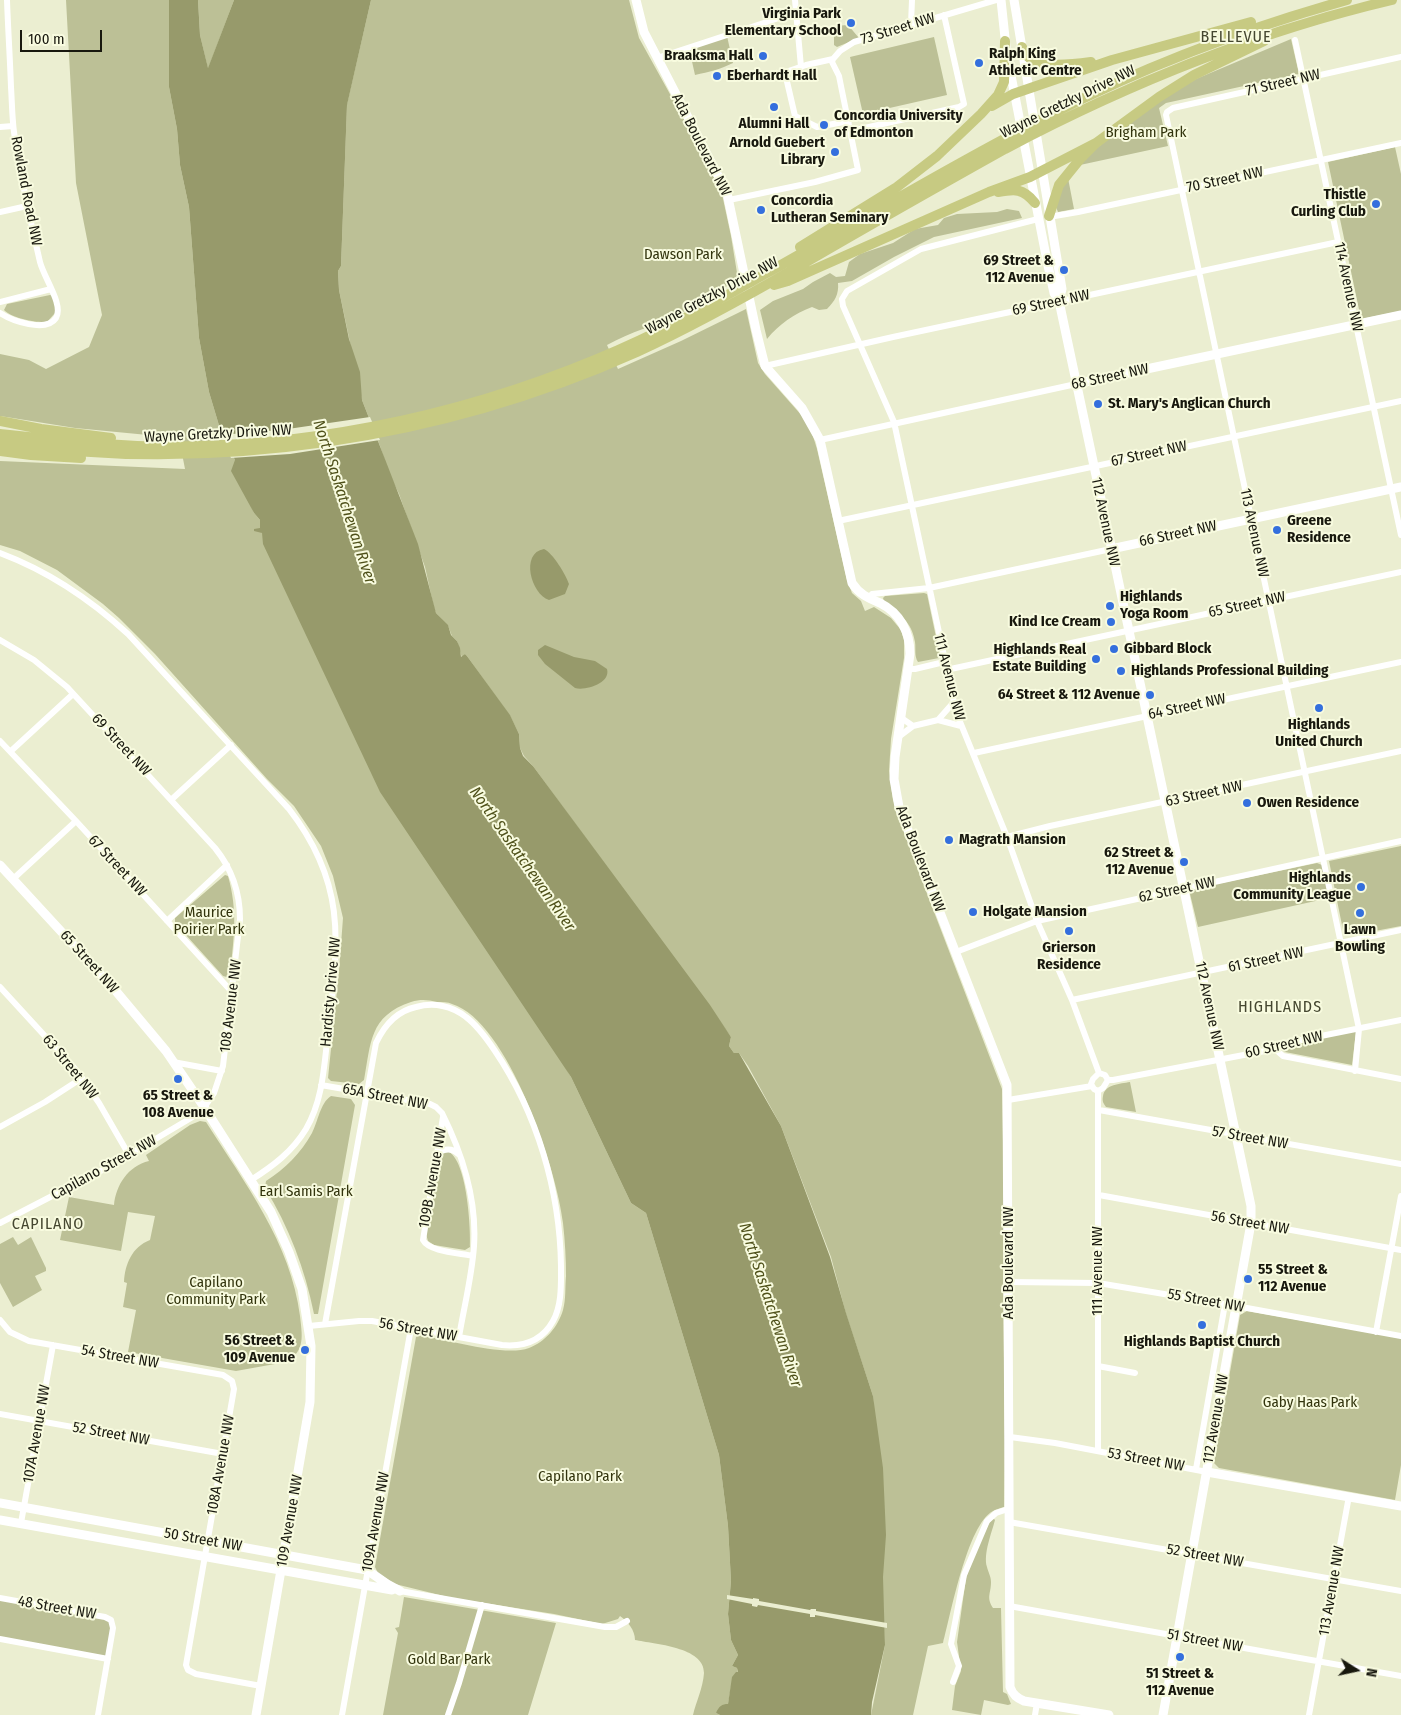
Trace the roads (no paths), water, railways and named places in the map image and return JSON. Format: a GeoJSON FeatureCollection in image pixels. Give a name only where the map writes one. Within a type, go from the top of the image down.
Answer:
{"type":"FeatureCollection","features":[{"type":"Feature","properties":{"kind":"main road","name":"Wayne Gretzky Drive NW"},"geometry":{"type":"LineString","coordinates":[[0,443],[78,451],[256,450],[371,434],[532,393],[600,368],[677,333],[1000,142],[1082,99],[1169,59],[1235,34],[1347,0]]}},
{"type":"Feature","properties":{"kind":"main road","name":"Wayne Gretzky Drive NW"},"geometry":{"type":"LineString","coordinates":[[752,287],[1053,124],[1122,91],[1222,50],[1296,25],[1392,0]]}},
{"type":"Feature","properties":{"kind":"main road"},"geometry":{"type":"LineString","coordinates":[[981,114],[1000,100],[1013,94],[1112,60],[1259,20],[1296,14]]}},
{"type":"Feature","properties":{"kind":"main road"},"geometry":{"type":"LineString","coordinates":[[752,287],[788,280],[989,192],[1030,177],[1096,143],[1159,97],[1194,75],[1296,25]]}},
{"type":"Feature","properties":{"kind":"main road"},"geometry":{"type":"LineString","coordinates":[[752,287],[783,258],[897,187],[937,156],[981,114],[998,95],[1004,82],[1005,41]]}},
{"type":"Feature","properties":{"kind":"main road"},"geometry":{"type":"LineString","coordinates":[[1022,47],[1029,58],[1041,63],[1078,64],[1112,60]]}},
{"type":"Feature","properties":{"kind":"main road"},"geometry":{"type":"LineString","coordinates":[[1049,217],[1059,185],[1096,143]]}},
{"type":"Feature","properties":{"kind":"main road"},"geometry":{"type":"LineString","coordinates":[[982,196],[1007,191],[1021,191],[1028,193],[1035,203]]}},
{"type":"Feature","properties":{"kind":"main road"},"geometry":{"type":"LineString","coordinates":[[0,421],[100,436],[147,440],[172,450]]}},
{"type":"Feature","properties":{"kind":"main road","name":"Wayne Gretzky Drive NW"},"geometry":{"type":"LineString","coordinates":[[0,434],[172,450]]}},
{"type":"Feature","properties":{"kind":"main road"},"geometry":{"type":"LineString","coordinates":[[0,452],[94,458],[151,459],[172,450]]}},
{"type":"Feature","properties":{"kind":"street","name":"Rowland Road NW"},"geometry":{"type":"LineString","coordinates":[[0,313],[6,317],[38,326],[47,325],[56,318],[59,309],[57,300],[43,273],[27,206],[13,126],[7,0]]}},
{"type":"Feature","properties":{"kind":"street","name":"Ada Boulevard NW"},"geometry":{"type":"LineString","coordinates":[[636,0],[644,32],[720,178],[729,200],[765,366],[802,408],[820,440],[852,583],[857,592],[888,608],[896,615],[904,625],[910,642],[908,669],[897,738],[894,779],[899,806],[1007,1086],[1010,1437],[1008,1606],[1010,1687],[1012,1693],[1017,1698],[1037,1703]]}},
{"type":"Feature","properties":{"kind":"street"},"geometry":{"type":"LineString","coordinates":[[795,0],[801,67]]}},
{"type":"Feature","properties":{"kind":"street"},"geometry":{"type":"LineString","coordinates":[[911,24],[912,0]]}},
{"type":"Feature","properties":{"kind":"street","name":"73 Street NW"},"geometry":{"type":"LineString","coordinates":[[833,59],[840,51],[854,42],[996,0]]}},
{"type":"Feature","properties":{"kind":"street","name":"112 Avenue NW"},"geometry":{"type":"LineString","coordinates":[[1002,0],[1005,41],[1013,94],[1038,219],[1054,292],[1059,301],[1251,1206],[1251,1223],[1163,1715]]}},
{"type":"Feature","properties":{"kind":"street","name":"112 Avenue NW"},"geometry":{"type":"LineString","coordinates":[[1014,0],[1062,289],[1059,301]]}},
{"type":"Feature","properties":{"kind":"street"},"geometry":{"type":"LineString","coordinates":[[657,58],[796,14]]}},
{"type":"Feature","properties":{"kind":"street"},"geometry":{"type":"LineString","coordinates":[[851,131],[960,107],[964,104],[944,15]]}},
{"type":"Feature","properties":{"kind":"street"},"geometry":{"type":"LineString","coordinates":[[0,36],[8,36]]}},
{"type":"Feature","properties":{"kind":"street","name":"114 Avenue NW"},"geometry":{"type":"LineString","coordinates":[[1295,40],[1401,534]]}},
{"type":"Feature","properties":{"kind":"street","name":"71 Street NW"},"geometry":{"type":"LineString","coordinates":[[1167,112],[1173,108],[1401,57]]}},
{"type":"Feature","properties":{"kind":"street"},"geometry":{"type":"LineString","coordinates":[[729,200],[815,182],[858,170],[839,76],[832,62],[833,59],[771,77]]}},
{"type":"Feature","properties":{"kind":"street"},"geometry":{"type":"LineString","coordinates":[[785,73],[795,116],[817,127],[848,121]]}},
{"type":"Feature","properties":{"kind":"street","name":"113 Avenue NW"},"geometry":{"type":"LineString","coordinates":[[1167,112],[1166,115],[1181,190],[1360,1029],[1355,1071]]}},
{"type":"Feature","properties":{"kind":"street"},"geometry":{"type":"LineString","coordinates":[[0,127],[13,126]]}},
{"type":"Feature","properties":{"kind":"street","name":"70 Street NW"},"geometry":{"type":"LineString","coordinates":[[1049,217],[1401,143]]}},
{"type":"Feature","properties":{"kind":"street"},"geometry":{"type":"LineString","coordinates":[[0,212],[27,206]]}},
{"type":"Feature","properties":{"kind":"street","name":"111 Avenue NW"},"geometry":{"type":"LineString","coordinates":[[1038,219],[921,249],[848,291],[842,299],[843,306],[894,422],[953,703],[1037,921],[1072,1000],[1100,1074]]}},
{"type":"Feature","properties":{"kind":"street","name":"69 Street NW"},"geometry":{"type":"LineString","coordinates":[[765,366],[1338,242]]}},
{"type":"Feature","properties":{"kind":"street"},"geometry":{"type":"LineString","coordinates":[[0,302],[51,289]]}},
{"type":"Feature","properties":{"kind":"street","name":"68 Street NW"},"geometry":{"type":"LineString","coordinates":[[820,440],[894,422],[1401,315]]}},
{"type":"Feature","properties":{"kind":"street","name":"67 Street NW"},"geometry":{"type":"LineString","coordinates":[[838,521],[1401,400]]}},
{"type":"Feature","properties":{"kind":"street","name":"66 Street NW"},"geometry":{"type":"LineString","coordinates":[[868,598],[872,594],[928,588],[1401,486]]}},
{"type":"Feature","properties":{"kind":"street","name":"Hardisty Drive NW"},"geometry":{"type":"LineString","coordinates":[[0,553],[58,580],[99,608],[142,648],[296,818],[315,848],[329,884],[335,914],[337,948],[322,1085],[311,1119],[298,1141],[280,1160],[251,1180]]}},
{"type":"Feature","properties":{"kind":"street","name":"65 Street NW"},"geometry":{"type":"LineString","coordinates":[[946,670],[1401,572]]}},
{"type":"Feature","properties":{"kind":"street","name":"69 Street NW"},"geometry":{"type":"LineString","coordinates":[[0,640],[34,660],[73,694],[215,848],[227,865]]}},
{"type":"Feature","properties":{"kind":"street"},"geometry":{"type":"LineString","coordinates":[[908,669],[944,662]]}},
{"type":"Feature","properties":{"kind":"street","name":"64 Street NW"},"geometry":{"type":"LineString","coordinates":[[974,754],[1401,662]]}},
{"type":"Feature","properties":{"kind":"street"},"geometry":{"type":"LineString","coordinates":[[11,751],[73,694]]}},
{"type":"Feature","properties":{"kind":"street"},"geometry":{"type":"LineString","coordinates":[[938,720],[953,703]]}},
{"type":"Feature","properties":{"kind":"street"},"geometry":{"type":"LineString","coordinates":[[900,717],[913,726]]}},
{"type":"Feature","properties":{"kind":"street"},"geometry":{"type":"LineString","coordinates":[[897,738],[913,726],[938,720],[961,726]]}},
{"type":"Feature","properties":{"kind":"street","name":"67 Street NW"},"geometry":{"type":"LineString","coordinates":[[0,742],[11,751],[76,821],[232,992]]}},
{"type":"Feature","properties":{"kind":"street"},"geometry":{"type":"LineString","coordinates":[[171,800],[231,746]]}},
{"type":"Feature","properties":{"kind":"street","name":"63 Street NW"},"geometry":{"type":"LineString","coordinates":[[1006,837],[1401,751]]}},
{"type":"Feature","properties":{"kind":"street"},"geometry":{"type":"LineString","coordinates":[[13,879],[76,821]]}},
{"type":"Feature","properties":{"kind":"street","name":"62 Street NW"},"geometry":{"type":"LineString","coordinates":[[956,952],[1037,921],[1401,841]]}},
{"type":"Feature","properties":{"kind":"street","name":"65 Street NW"},"geometry":{"type":"LineString","coordinates":[[0,865],[143,1022],[174,1062],[251,1180]]}},
{"type":"Feature","properties":{"kind":"street"},"geometry":{"type":"LineString","coordinates":[[167,921],[227,865]]}},
{"type":"Feature","properties":{"kind":"street","name":"108 Avenue NW"},"geometry":{"type":"LineString","coordinates":[[204,1107],[214,1093],[222,1071],[240,934],[240,909],[235,884],[227,865]]}},
{"type":"Feature","properties":{"kind":"street","name":"61 Street NW"},"geometry":{"type":"LineString","coordinates":[[1072,1000],[1202,974],[1401,930]]}},
{"type":"Feature","properties":{"kind":"street","name":"63 Street NW"},"geometry":{"type":"LineString","coordinates":[[0,987],[82,1078],[130,1155]]}},
{"type":"Feature","properties":{"kind":"street","name":"56 Street NW"},"geometry":{"type":"LineString","coordinates":[[309,1326],[368,1321],[502,1345],[526,1344],[545,1332],[553,1322],[558,1309],[561,1277],[559,1232],[552,1186],[541,1149],[522,1099],[501,1060],[478,1029],[465,1015],[442,1005],[414,1007],[394,1018],[385,1026],[378,1037],[366,1093]]}},
{"type":"Feature","properties":{"kind":"street","name":"60 Street NW"},"geometry":{"type":"LineString","coordinates":[[1108,1080],[1275,1049],[1286,1043],[1401,1020]]}},
{"type":"Feature","properties":{"kind":"street"},"geometry":{"type":"LineString","coordinates":[[1275,1049],[1283,1056],[1401,1079]]}},
{"type":"Feature","properties":{"kind":"street"},"geometry":{"type":"LineString","coordinates":[[174,1062],[222,1071]]}},
{"type":"Feature","properties":{"kind":"street"},"geometry":{"type":"LineString","coordinates":[[1008,1100],[1103,1088],[1108,1080],[1105,1075],[1100,1074],[1092,1081],[1095,1088]]}},
{"type":"Feature","properties":{"kind":"street"},"geometry":{"type":"LineString","coordinates":[[0,1127],[45,1102],[82,1078]]}},
{"type":"Feature","properties":{"kind":"street","name":"65A Street NW"},"geometry":{"type":"LineString","coordinates":[[322,1085],[430,1104],[439,1108],[444,1116]]}},
{"type":"Feature","properties":{"kind":"street","name":"111 Avenue NW"},"geometry":{"type":"LineString","coordinates":[[1095,1088],[1098,1110],[1099,1195],[1098,1451]]}},
{"type":"Feature","properties":{"kind":"street"},"geometry":{"type":"LineString","coordinates":[[325,1324],[366,1093]]}},
{"type":"Feature","properties":{"kind":"street","name":"Capilano Street NW"},"geometry":{"type":"LineString","coordinates":[[0,1223],[130,1155],[196,1116],[204,1107]]}},
{"type":"Feature","properties":{"kind":"street","name":"57 Street NW"},"geometry":{"type":"LineString","coordinates":[[1098,1110],[1401,1164]]}},
{"type":"Feature","properties":{"kind":"street","name":"109B Avenue NW"},"geometry":{"type":"LineString","coordinates":[[444,1116],[422,1240],[425,1245],[432,1248],[473,1256]]}},
{"type":"Feature","properties":{"kind":"street","name":"109B Avenue NW"},"geometry":{"type":"LineString","coordinates":[[444,1116],[465,1174],[472,1202],[474,1224],[473,1256],[459,1337]]}},
{"type":"Feature","properties":{"kind":"street"},"geometry":{"type":"LineString","coordinates":[[437,1154],[444,1149],[455,1151],[458,1154]]}},
{"type":"Feature","properties":{"kind":"street"},"geometry":{"type":"LineString","coordinates":[[251,1180],[271,1212],[289,1252],[302,1289],[309,1326]]}},
{"type":"Feature","properties":{"kind":"street","name":"56 Street NW"},"geometry":{"type":"LineString","coordinates":[[1099,1195],[1401,1250]]}},
{"type":"Feature","properties":{"kind":"street"},"geometry":{"type":"LineString","coordinates":[[1376,1332],[1401,1196]]}},
{"type":"Feature","properties":{"kind":"street","name":"55 Street NW"},"geometry":{"type":"LineString","coordinates":[[1009,1282],[1098,1283],[1401,1336]]}},
{"type":"Feature","properties":{"kind":"street","name":"112 Avenue NW"},"geometry":{"type":"LineString","coordinates":[[1196,1469],[1225,1304]]}},
{"type":"Feature","properties":{"kind":"street","name":"54 Street NW"},"geometry":{"type":"LineString","coordinates":[[0,1320],[10,1332],[29,1341],[223,1375],[231,1379]]}},
{"type":"Feature","properties":{"kind":"street","name":"109 Avenue NW"},"geometry":{"type":"LineString","coordinates":[[256,1715],[310,1402],[312,1366],[309,1326]]}},
{"type":"Feature","properties":{"kind":"street","name":"109A Avenue NW"},"geometry":{"type":"LineString","coordinates":[[342,1715],[411,1328]]}},
{"type":"Feature","properties":{"kind":"street","name":"107A Avenue NW"},"geometry":{"type":"LineString","coordinates":[[21,1523],[53,1345]]}},
{"type":"Feature","properties":{"kind":"street"},"geometry":{"type":"LineString","coordinates":[[1098,1366],[1135,1372]]}},
{"type":"Feature","properties":{"kind":"street","name":"108A Avenue NW"},"geometry":{"type":"LineString","coordinates":[[231,1379],[234,1383],[234,1389],[186,1662],[188,1670],[196,1674],[261,1686]]}},
{"type":"Feature","properties":{"kind":"street","name":"52 Street NW"},"geometry":{"type":"LineString","coordinates":[[0,1414],[223,1454]]}},
{"type":"Feature","properties":{"kind":"street","name":"53 Street NW"},"geometry":{"type":"LineString","coordinates":[[1010,1437],[1098,1451],[1401,1506]]}},
{"type":"Feature","properties":{"kind":"street","name":"113 Avenue NW"},"geometry":{"type":"LineString","coordinates":[[1309,1715],[1349,1496]]}},
{"type":"Feature","properties":{"kind":"street","name":"50 Street NW"},"geometry":{"type":"LineString","coordinates":[[0,1502],[367,1570],[400,1591]]}},
{"type":"Feature","properties":{"kind":"street"},"geometry":{"type":"LineString","coordinates":[[953,1682],[959,1666],[951,1644],[964,1575],[987,1521],[996,1513],[1008,1509]]}},
{"type":"Feature","properties":{"kind":"street","name":"50 Street NW"},"geometry":{"type":"LineString","coordinates":[[0,1520],[605,1627],[616,1627],[626,1621]]}},
{"type":"Feature","properties":{"kind":"street","name":"52 Street NW"},"geometry":{"type":"LineString","coordinates":[[1009,1522],[1401,1591]]}},
{"type":"Feature","properties":{"kind":"street","name":"48 Street NW"},"geometry":{"type":"LineString","coordinates":[[0,1598],[106,1617],[112,1622],[113,1628],[108,1659]]}},
{"type":"Feature","properties":{"kind":"street"},"geometry":{"type":"LineString","coordinates":[[448,1715],[460,1683],[482,1605]]}},
{"type":"Feature","properties":{"kind":"street","name":"51 Street NW"},"geometry":{"type":"LineString","coordinates":[[1008,1606],[1401,1676]]}},
{"type":"Feature","properties":{"kind":"street"},"geometry":{"type":"LineString","coordinates":[[0,1638],[108,1659],[98,1715]]}},
{"type":"Feature","properties":{"kind":"street"},"geometry":{"type":"LineString","coordinates":[[1035,1715],[1037,1703],[1109,1715]]}},
{"type":"Feature","properties":{"kind":"water","name":"North Saskatchewan River"},"geometry":{"type":"Polygon","coordinates":[[[169,0],[198,0],[200,35],[208,68],[234,0],[371,0],[347,105],[341,266],[338,271],[339,290],[349,339],[360,372],[362,400],[418,544],[436,613],[448,625],[451,635],[457,641],[460,648],[461,657],[465,654],[467,656],[510,715],[519,734],[520,748],[523,756],[533,766],[710,1005],[731,1037],[729,1046],[734,1053],[739,1053],[781,1126],[830,1257],[873,1396],[883,1468],[886,1535],[883,1577],[885,1645],[872,1702],[871,1715],[720,1715],[716,1713],[721,1706],[728,1704],[732,1677],[738,1672],[737,1668],[732,1666],[738,1655],[731,1640],[728,1614],[731,1581],[728,1526],[719,1455],[646,1213],[631,1203],[571,1077],[380,792],[263,544],[262,533],[254,531],[254,529],[260,528],[260,520],[254,513],[231,471],[235,460],[221,432],[209,392],[199,338],[189,207],[180,165],[177,129],[169,87],[169,0]]]}},
{"type":"Feature","properties":{"kind":"water"},"geometry":{"type":"Polygon","coordinates":[[[544,549],[555,559],[569,584],[565,594],[549,600],[537,590],[533,582],[530,565],[532,558],[537,552],[544,549]]]}},
{"type":"Feature","properties":{"kind":"water"},"geometry":{"type":"Polygon","coordinates":[[[545,645],[574,657],[595,661],[607,669],[605,678],[602,682],[591,687],[575,688],[545,664],[538,655],[538,650],[545,645]]]}},
{"type":"Feature","properties":{"kind":"place","name":"Virginia Park Elementary School"},"geometry":{"type":"Point","coordinates":[851,23]}},
{"type":"Feature","properties":{"kind":"place","name":"Braaksma Hall"},"geometry":{"type":"Point","coordinates":[763,56]}},
{"type":"Feature","properties":{"kind":"place","name":"Ralph King Athletic Centre"},"geometry":{"type":"Point","coordinates":[979,63]}},
{"type":"Feature","properties":{"kind":"place","name":"Eberhardt Hall"},"geometry":{"type":"Point","coordinates":[717,76]}},
{"type":"Feature","properties":{"kind":"place","name":"Alumni Hall"},"geometry":{"type":"Point","coordinates":[774,107]}},
{"type":"Feature","properties":{"kind":"place","name":"Concordia University of Edmonton"},"geometry":{"type":"Point","coordinates":[824,125]}},
{"type":"Feature","properties":{"kind":"place","name":"Arnold Guebert Library"},"geometry":{"type":"Point","coordinates":[835,152]}},
{"type":"Feature","properties":{"kind":"place","name":"Thistle Curling Club"},"geometry":{"type":"Point","coordinates":[1376,204]}},
{"type":"Feature","properties":{"kind":"place","name":"Concordia Lutheran Seminary"},"geometry":{"type":"Point","coordinates":[761,210]}},
{"type":"Feature","properties":{"kind":"place","name":"69 Street & 112 Avenue"},"geometry":{"type":"Point","coordinates":[1064,270]}},
{"type":"Feature","properties":{"kind":"place","name":"St. Mary's Anglican Church"},"geometry":{"type":"Point","coordinates":[1098,404]}},
{"type":"Feature","properties":{"kind":"place","name":"Greene Residence"},"geometry":{"type":"Point","coordinates":[1277,530]}},
{"type":"Feature","properties":{"kind":"place","name":"Highlands Yoga Room"},"geometry":{"type":"Point","coordinates":[1110,606]}},
{"type":"Feature","properties":{"kind":"place","name":"Kind Ice Cream"},"geometry":{"type":"Point","coordinates":[1111,622]}},
{"type":"Feature","properties":{"kind":"place","name":"Gibbard Block"},"geometry":{"type":"Point","coordinates":[1114,649]}},
{"type":"Feature","properties":{"kind":"place","name":"Highlands Real Estate Building"},"geometry":{"type":"Point","coordinates":[1096,659]}},
{"type":"Feature","properties":{"kind":"place","name":"Highlands Professional Building"},"geometry":{"type":"Point","coordinates":[1121,671]}},
{"type":"Feature","properties":{"kind":"place","name":"64 Street & 112 Avenue"},"geometry":{"type":"Point","coordinates":[1150,695]}},
{"type":"Feature","properties":{"kind":"place","name":"Highlands United Church"},"geometry":{"type":"Point","coordinates":[1319,708]}},
{"type":"Feature","properties":{"kind":"place","name":"Owen Residence"},"geometry":{"type":"Point","coordinates":[1247,803]}},
{"type":"Feature","properties":{"kind":"place","name":"Magrath Mansion"},"geometry":{"type":"Point","coordinates":[949,840]}},
{"type":"Feature","properties":{"kind":"place","name":"62 Street & 112 Avenue"},"geometry":{"type":"Point","coordinates":[1184,862]}},
{"type":"Feature","properties":{"kind":"place","name":"Highlands Community League"},"geometry":{"type":"Point","coordinates":[1361,887]}},
{"type":"Feature","properties":{"kind":"place","name":"Holgate Mansion"},"geometry":{"type":"Point","coordinates":[973,912]}},
{"type":"Feature","properties":{"kind":"place","name":"Lawn Bowling"},"geometry":{"type":"Point","coordinates":[1360,913]}},
{"type":"Feature","properties":{"kind":"place","name":"Grierson Residence"},"geometry":{"type":"Point","coordinates":[1069,931]}},
{"type":"Feature","properties":{"kind":"place","name":"65 Street & 108 Avenue"},"geometry":{"type":"Point","coordinates":[178,1079]}},
{"type":"Feature","properties":{"kind":"place","name":"55 Street & 112 Avenue"},"geometry":{"type":"Point","coordinates":[1248,1279]}},
{"type":"Feature","properties":{"kind":"place","name":"Highlands Baptist Church"},"geometry":{"type":"Point","coordinates":[1202,1325]}},
{"type":"Feature","properties":{"kind":"place","name":"56 Street & 109 Avenue"},"geometry":{"type":"Point","coordinates":[305,1350]}},
{"type":"Feature","properties":{"kind":"place","name":"51 Street & 112 Avenue"},"geometry":{"type":"Point","coordinates":[1180,1657]}},
{"type":"Feature","properties":{"kind":"district","name":"BELLEVUE"},"geometry":{"type":"Point","coordinates":[1236,38]}},
{"type":"Feature","properties":{"kind":"district","name":"HIGHLANDS"},"geometry":{"type":"Point","coordinates":[1280,1008]}},
{"type":"Feature","properties":{"kind":"district","name":"CAPILANO"},"geometry":{"type":"Point","coordinates":[48,1225]}},
{"type":"Feature","properties":{"kind":"park label","name":"Brigham Park"},"geometry":{"type":"Point","coordinates":[1146,133]}},
{"type":"Feature","properties":{"kind":"park label","name":"Dawson Park"},"geometry":{"type":"Point","coordinates":[683,255]}},
{"type":"Feature","properties":{"kind":"park label","name":"Maurice Poirier Park"},"geometry":{"type":"Point","coordinates":[209,922]}},
{"type":"Feature","properties":{"kind":"park label","name":"Earl Samis Park"},"geometry":{"type":"Point","coordinates":[306,1192]}},
{"type":"Feature","properties":{"kind":"park label","name":"Capilano Community Park"},"geometry":{"type":"Point","coordinates":[216,1292]}},
{"type":"Feature","properties":{"kind":"park label","name":"Gaby Haas Park"},"geometry":{"type":"Point","coordinates":[1310,1403]}},
{"type":"Feature","properties":{"kind":"park label","name":"Capilano Park"},"geometry":{"type":"Point","coordinates":[580,1477]}},
{"type":"Feature","properties":{"kind":"park label","name":"Gold Bar Park"},"geometry":{"type":"Point","coordinates":[449,1660]}}]}
